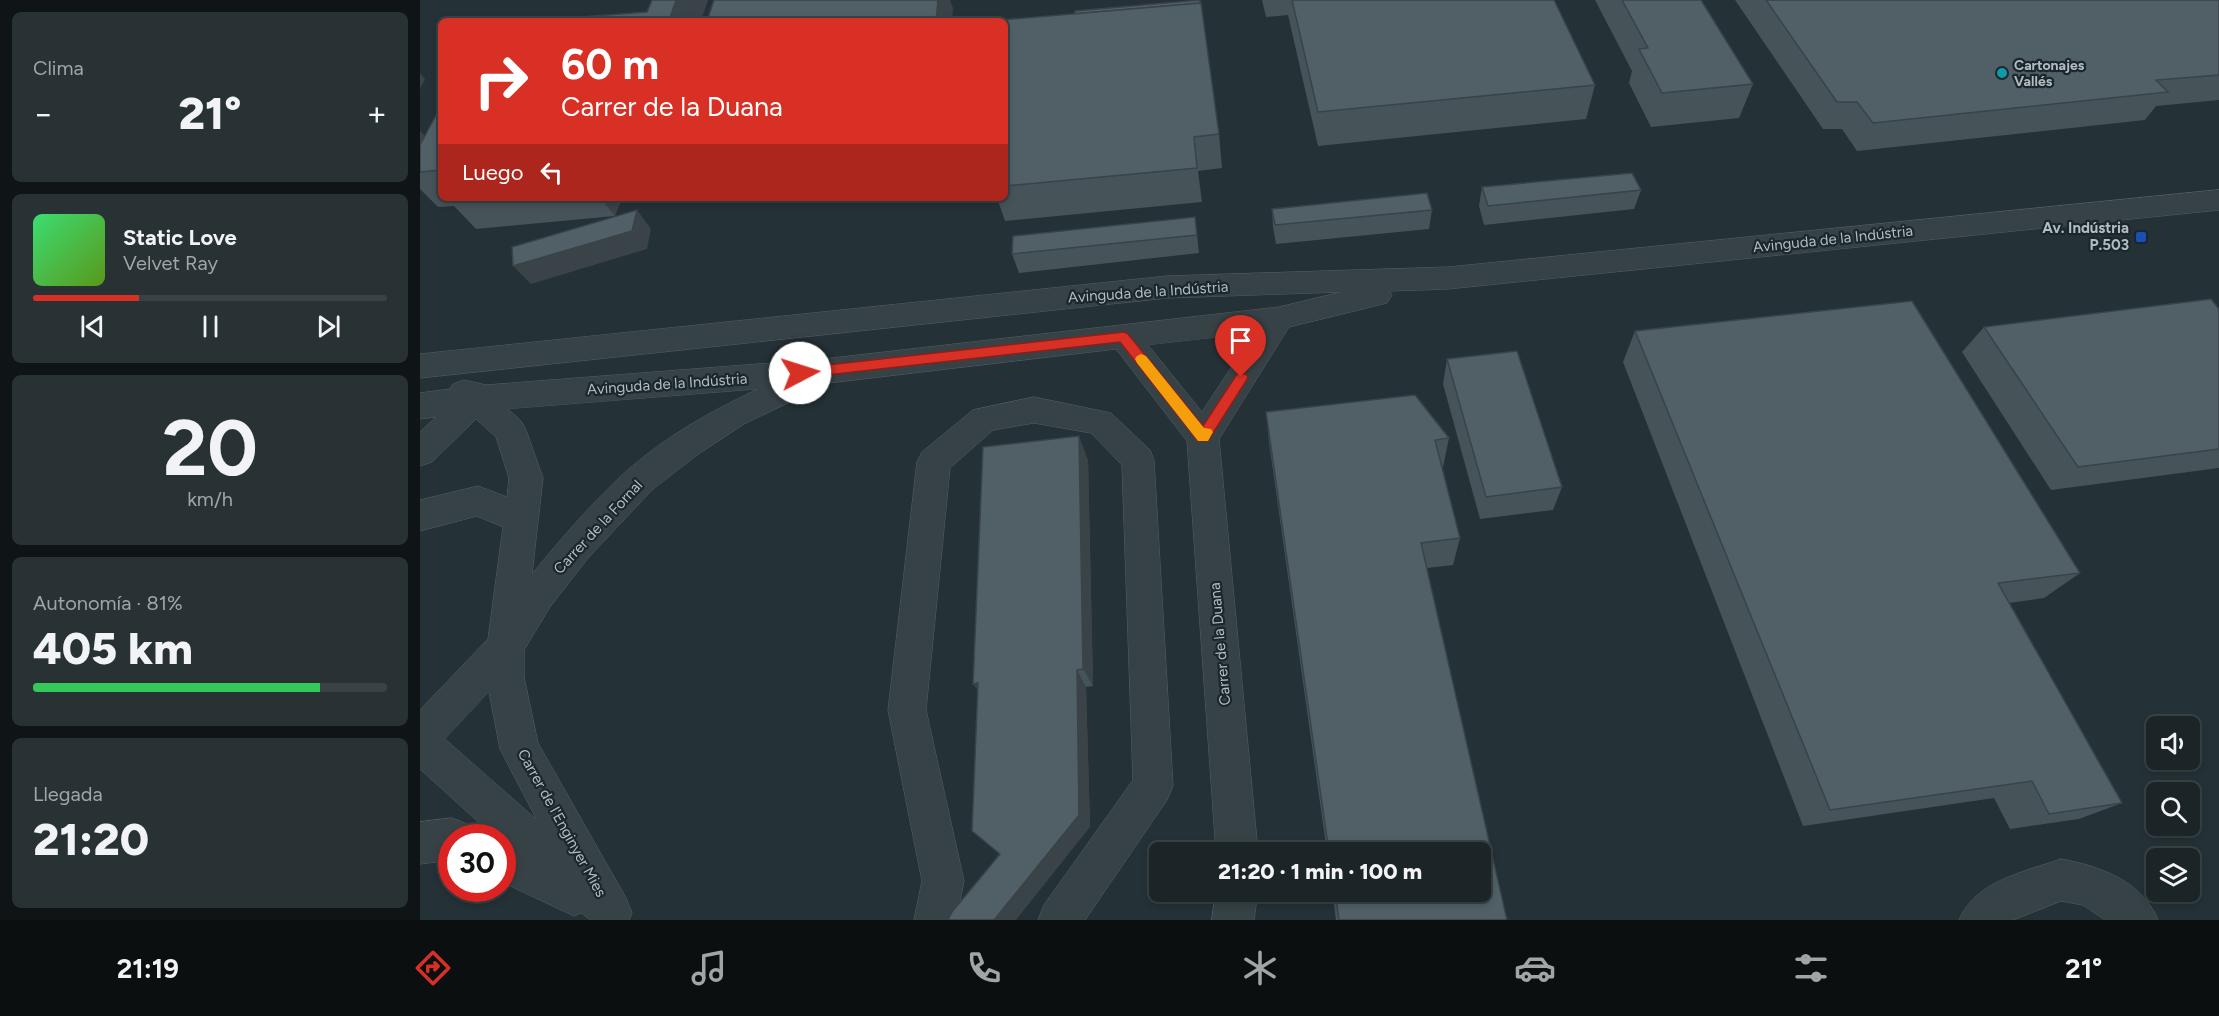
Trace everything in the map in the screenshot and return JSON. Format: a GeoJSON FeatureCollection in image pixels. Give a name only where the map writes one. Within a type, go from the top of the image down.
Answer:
{"type":"FeatureCollection","features":[{"type":"Feature","properties":{"kind":"street","name":"Avinguda de la Indústria"},"geometry":{"type":"LineString","coordinates":[[420,368],[1167,287],[1448,278],[2219,200]]}},
{"type":"Feature","properties":{"kind":"street","name":"Avinguda de la Indústria"},"geometry":{"type":"LineString","coordinates":[[420,406],[475,399],[823,371],[1279,318],[1448,278]]}},
{"type":"Feature","properties":{"kind":"street"},"geometry":{"type":"LineString","coordinates":[[1124,337],[1203,437],[1279,318]]}},
{"type":"Feature","properties":{"kind":"street"},"geometry":{"type":"LineString","coordinates":[[420,452],[475,399],[558,352]]}},
{"type":"Feature","properties":{"kind":"street","name":"Carrer de l'Enginyer Mies"},"geometry":{"type":"LineString","coordinates":[[420,368],[475,399],[510,430],[526,478],[506,647],[505,677],[520,749],[615,916]]}},
{"type":"Feature","properties":{"kind":"street","name":"Carrer de la Fornal"},"geometry":{"type":"LineString","coordinates":[[420,738],[506,647],[543,587],[591,530],[641,479],[685,445],[733,415],[823,371]]}},
{"type":"Feature","properties":{"kind":"street"},"geometry":{"type":"LineString","coordinates":[[935,920],[943,881],[907,710],[934,462],[984,419],[1034,410],[1101,422],[1138,460],[1153,786],[1059,920]]}},
{"type":"Feature","properties":{"kind":"street","name":"Carrer de la Duana"},"geometry":{"type":"LineString","coordinates":[[1203,437],[1236,842]]}},
{"type":"Feature","properties":{"kind":"street"},"geometry":{"type":"LineString","coordinates":[[420,516],[428,512],[478,501],[520,518]]}},
{"type":"Feature","properties":{"kind":"street","name":"Carrer de l'Enginyer Mies"},"geometry":{"type":"LineString","coordinates":[[420,743],[615,916]]}},
{"type":"Feature","properties":{"kind":"street"},"geometry":{"type":"LineString","coordinates":[[420,843],[438,841]]}},
{"type":"Feature","properties":{"kind":"street"},"geometry":{"type":"LineString","coordinates":[[516,867],[615,916]]}},
{"type":"Feature","properties":{"kind":"street"},"geometry":{"type":"LineString","coordinates":[[1980,920],[2003,902],[2061,880],[2090,885],[2115,900],[2137,920]]}},
{"type":"Feature","properties":{"kind":"street"},"geometry":{"type":"LineString","coordinates":[[1233,920],[1235,902]]}},
{"type":"Feature","properties":{"kind":"building"},"geometry":{"type":"Polygon","coordinates":[[[652,0],[676,0],[670,18],[567,18],[647,12],[652,0]]]}},
{"type":"Feature","properties":{"kind":"building"},"geometry":{"type":"Polygon","coordinates":[[[714,0],[938,0],[936,18],[708,18],[714,0]]]}},
{"type":"Feature","properties":{"kind":"building"},"geometry":{"type":"Polygon","coordinates":[[[1200,0],[1200,3],[1075,14],[1075,11],[1200,0]]]}},
{"type":"Feature","properties":{"kind":"building"},"geometry":{"type":"Polygon","coordinates":[[[1292,0],[1554,0],[1595,85],[1318,112],[1292,0]]]}},
{"type":"Feature","properties":{"kind":"building"},"geometry":{"type":"Polygon","coordinates":[[[1622,0],[1701,0],[1753,84],[1662,93],[1639,49],[1648,48],[1622,0]]]}},
{"type":"Feature","properties":{"kind":"building","name":"Cartonajes Vallés"},"geometry":{"type":"Polygon","coordinates":[[[1766,0],[2219,0],[2219,75],[2156,80],[2168,92],[1873,123],[1857,102],[1837,102],[1766,0]]]}},
{"type":"Feature","properties":{"kind":"building"},"geometry":{"type":"Polygon","coordinates":[[[1201,3],[1219,134],[1194,137],[1197,168],[1008,186],[1008,19],[1201,3]]]}},
{"type":"Feature","properties":{"kind":"building"},"geometry":{"type":"Polygon","coordinates":[[[438,112],[438,170],[420,172],[420,145],[438,112]]]}},
{"type":"Feature","properties":{"kind":"building"},"geometry":{"type":"Polygon","coordinates":[[[1632,173],[1641,190],[1488,206],[1482,187],[1632,173]]]}},
{"type":"Feature","properties":{"kind":"building"},"geometry":{"type":"Polygon","coordinates":[[[1427,193],[1432,210],[1275,225],[1272,209],[1427,193]]]}},
{"type":"Feature","properties":{"kind":"building"},"geometry":{"type":"Polygon","coordinates":[[[637,210],[632,231],[513,266],[512,247],[637,210]]]}},
{"type":"Feature","properties":{"kind":"building"},"geometry":{"type":"Polygon","coordinates":[[[1195,217],[1197,235],[1012,254],[1013,236],[1195,217]]]}},
{"type":"Feature","properties":{"kind":"building"},"geometry":{"type":"Polygon","coordinates":[[[2211,299],[2219,309],[2219,449],[2078,467],[1984,327],[2211,299]]]}},
{"type":"Feature","properties":{"kind":"building"},"geometry":{"type":"Polygon","coordinates":[[[1912,301],[2080,573],[1998,583],[2122,803],[2049,814],[2032,781],[1830,810],[1635,331],[1912,301]]]}},
{"type":"Feature","properties":{"kind":"building"},"geometry":{"type":"Polygon","coordinates":[[[1517,351],[1562,487],[1486,497],[1447,359],[1517,351]]]}},
{"type":"Feature","properties":{"kind":"building"},"geometry":{"type":"Polygon","coordinates":[[[1415,395],[1449,438],[1435,440],[1460,538],[1421,543],[1489,842],[1328,842],[1266,412],[1415,395]]]}},
{"type":"Feature","properties":{"kind":"building"},"geometry":{"type":"Polygon","coordinates":[[[1079,436],[1083,669],[1077,670],[1079,815],[994,920],[948,920],[952,912],[1000,854],[972,831],[978,683],[973,684],[983,447],[1079,436]]]}},
{"type":"Feature","properties":{"kind":"building"},"geometry":{"type":"Polygon","coordinates":[[[1491,850],[1507,920],[1339,920],[1337,902],[1491,902],[1491,850]]]}},
{"type":"Feature","properties":{"kind":"slow traffic"},"geometry":{"type":"LineString","coordinates":[[1141,359],[1203,437],[1206,432]]}},
{"type":"Feature","properties":{"kind":"place","name":"Cartonajes Vallés"},"geometry":{"type":"Point","coordinates":[2002,73]}},
{"type":"Feature","properties":{"kind":"place","name":"Av. Indústria P.503"},"geometry":{"type":"Point","coordinates":[2141,237]}},
{"type":"Feature","properties":{"kind":"route"},"geometry":{"type":"LineString","coordinates":[[800,373],[1124,337],[1203,437],[1241,377]]}}]}
